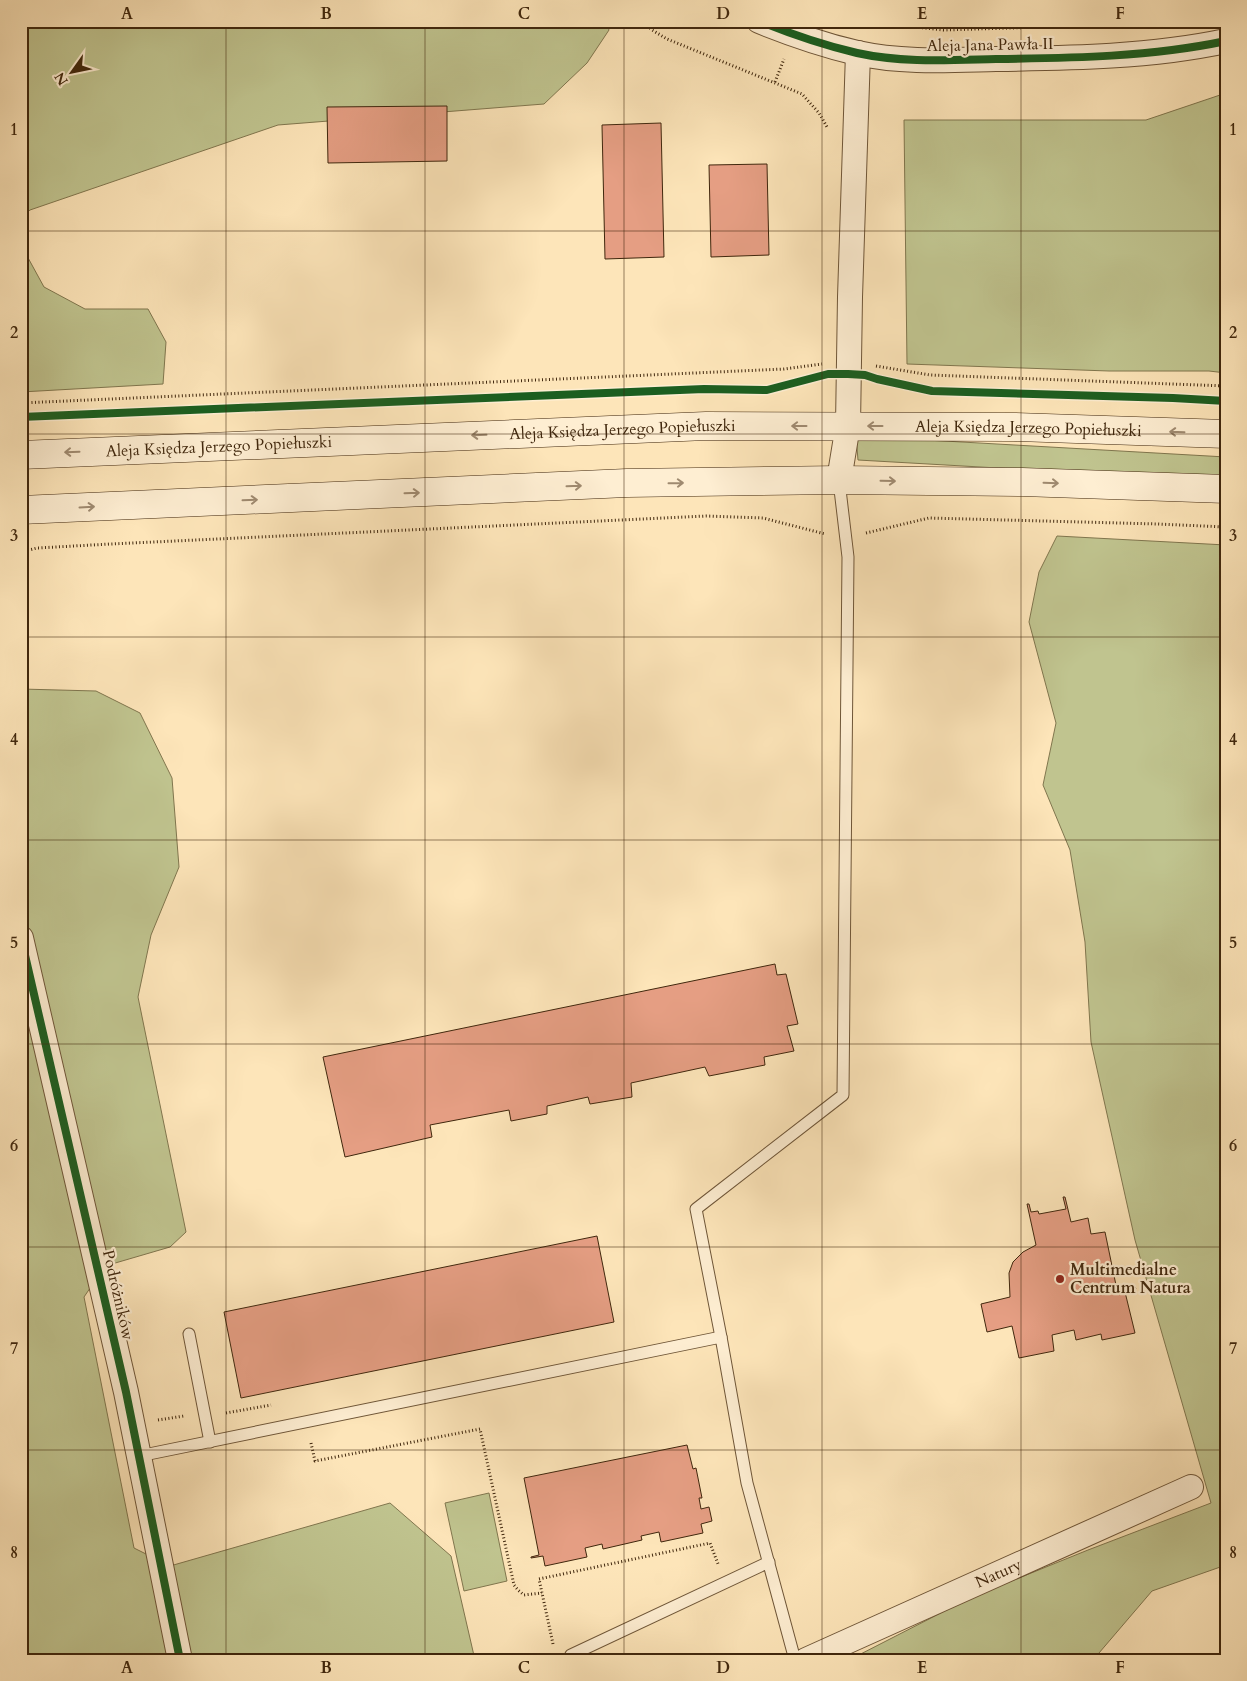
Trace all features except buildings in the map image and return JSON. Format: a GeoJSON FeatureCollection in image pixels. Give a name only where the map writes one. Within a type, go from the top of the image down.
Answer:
{"type":"FeatureCollection","features":[{"type":"Feature","properties":{"kind":"main road","name":"Aleja Księdza Jerzego Popiełuszki"},"geometry":{"type":"LineString","coordinates":[[21,455],[706,426],[1014,427],[1226,434]]}},
{"type":"Feature","properties":{"kind":"main road"},"geometry":{"type":"LineString","coordinates":[[21,510],[627,484],[839,480],[1022,482],[1226,489]]}},
{"type":"Feature","properties":{"kind":"street","name":"Aleja Jana Pawła II"},"geometry":{"type":"LineString","coordinates":[[760,21],[794,35],[858,53],[894,59],[1109,57],[1189,49],[1226,41]]}},
{"type":"Feature","properties":{"kind":"street"},"geometry":{"type":"LineString","coordinates":[[839,480],[848,426],[848,365],[858,53]]}},
{"type":"Feature","properties":{"kind":"street","name":"Podróżników"},"geometry":{"type":"LineString","coordinates":[[21,938],[132,1424],[180,1660]]}},
{"type":"Feature","properties":{"kind":"street","name":"Natury"},"geometry":{"type":"LineString","coordinates":[[806,1660],[1191,1487]]}},
{"type":"Feature","properties":{"kind":"lane"},"geometry":{"type":"LineString","coordinates":[[795,1660],[747,1483],[696,1209],[842,1095],[848,556],[839,480]]}},
{"type":"Feature","properties":{"kind":"lane"},"geometry":{"type":"LineString","coordinates":[[189,1334],[210,1442]]}},
{"type":"Feature","properties":{"kind":"lane"},"geometry":{"type":"LineString","coordinates":[[139,1456],[721,1337]]}},
{"type":"Feature","properties":{"kind":"lane"},"geometry":{"type":"LineString","coordinates":[[572,1660],[571,1655],[769,1562]]}},
{"type":"Feature","properties":{"kind":"path"},"geometry":{"type":"LineString","coordinates":[[642,21],[667,39],[802,94],[819,113],[830,134]]}},
{"type":"Feature","properties":{"kind":"path"},"geometry":{"type":"LineString","coordinates":[[863,21],[943,30],[1113,26]]}},
{"type":"Feature","properties":{"kind":"path"},"geometry":{"type":"LineString","coordinates":[[21,403],[784,369],[819,364],[878,366],[930,375],[1226,386]]}},
{"type":"Feature","properties":{"kind":"path"},"geometry":{"type":"LineString","coordinates":[[21,552],[37,548],[111,544],[706,516],[763,518],[823,534]]}},
{"type":"Feature","properties":{"kind":"path"},"geometry":{"type":"LineString","coordinates":[[864,534],[929,518],[1226,527]]}},
{"type":"Feature","properties":{"kind":"path"},"geometry":{"type":"LineString","coordinates":[[132,1424],[187,1415],[230,1413],[275,1404]]}},
{"type":"Feature","properties":{"kind":"path"},"geometry":{"type":"LineString","coordinates":[[307,1422],[315,1461],[480,1429],[514,1585],[524,1595],[542,1593]]}},
{"type":"Feature","properties":{"kind":"path"},"geometry":{"type":"LineString","coordinates":[[554,1650],[539,1579],[710,1543],[725,1582]]}},
{"type":"Feature","properties":{"kind":"green space"},"geometry":{"type":"Polygon","coordinates":[[[21,21],[606,21],[609,30],[587,63],[544,104],[278,125],[30,210],[21,218],[21,21]]]}},
{"type":"Feature","properties":{"kind":"green space"},"geometry":{"type":"Polygon","coordinates":[[[1226,93],[1226,373],[1209,371],[1109,371],[907,364],[904,120],[1146,120],[1226,93]]]}},
{"type":"Feature","properties":{"kind":"green space"},"geometry":{"type":"Polygon","coordinates":[[[21,245],[44,287],[85,309],[148,309],[166,342],[163,384],[21,392],[21,245]]]}},
{"type":"Feature","properties":{"kind":"green space"},"geometry":{"type":"Polygon","coordinates":[[[856,436],[1226,457],[1226,481],[858,460],[856,436]]]}},
{"type":"Feature","properties":{"kind":"green space"},"geometry":{"type":"Polygon","coordinates":[[[1057,536],[1226,545],[1226,1565],[1152,1591],[1093,1660],[849,1660],[972,1597],[1211,1503],[1135,1240],[1091,1042],[1085,942],[1070,850],[1043,785],[1056,723],[1029,622],[1039,572],[1057,536]]]}},
{"type":"Feature","properties":{"kind":"green space"},"geometry":{"type":"Polygon","coordinates":[[[21,689],[96,691],[140,713],[172,778],[179,867],[151,935],[138,997],[186,1232],[170,1247],[105,1266],[84,1297],[134,1548],[170,1566],[390,1503],[451,1556],[475,1660],[21,1660],[21,689]]]}},
{"type":"Feature","properties":{"kind":"green space"},"geometry":{"type":"Polygon","coordinates":[[[489,1493],[507,1581],[464,1591],[445,1503],[489,1493]]]}},
{"type":"Feature","properties":{"kind":"cycle path"},"geometry":{"type":"LineString","coordinates":[[759,21],[807,39],[844,50],[909,60],[1111,56],[1169,50],[1226,41]]}},
{"type":"Feature","properties":{"kind":"cycle path"},"geometry":{"type":"LineString","coordinates":[[21,417],[704,389],[767,390],[828,374],[865,375],[932,391],[1226,401]]}},
{"type":"Feature","properties":{"kind":"cycle path"},"geometry":{"type":"LineString","coordinates":[[21,938],[126,1392],[180,1660]]}},
{"type":"Feature","properties":{"kind":"place","name":"Multimedialne Centrum Natura"},"geometry":{"type":"Point","coordinates":[1060,1279]}}]}
